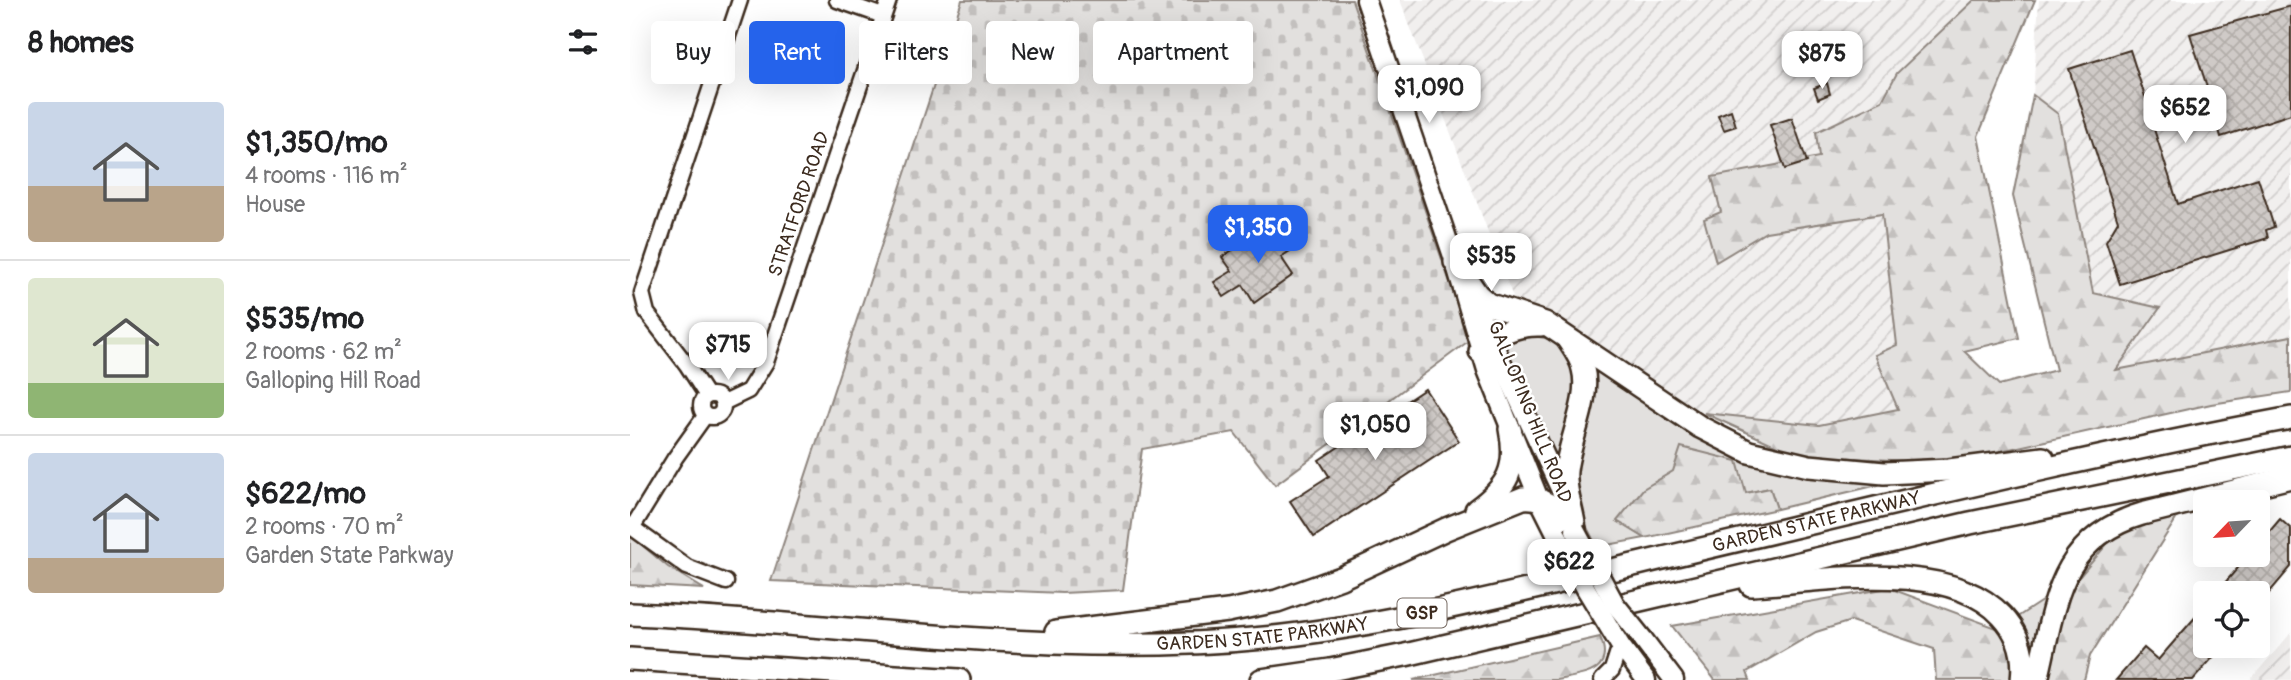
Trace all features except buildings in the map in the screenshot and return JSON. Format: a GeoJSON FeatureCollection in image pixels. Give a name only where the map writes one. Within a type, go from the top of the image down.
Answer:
{"type":"FeatureCollection","features":[{"type":"Feature","properties":{"kind":"highway"},"geometry":{"type":"LineString","coordinates":[[1455,262],[1477,294],[1488,304],[1535,319],[1559,332],[1700,427],[1728,443],[1759,455],[1809,466],[1867,473],[1932,472],[2197,436]]}},
{"type":"Feature","properties":{"kind":"highway"},"geometry":{"type":"LineString","coordinates":[[1486,345],[1504,332],[1527,325],[1559,332],[1581,361],[1584,391],[1566,471],[1566,531]]}},
{"type":"Feature","properties":{"kind":"highway","name":"GARDEN STATE PARKWAY"},"geometry":{"type":"LineString","coordinates":[[630,614],[1087,644],[1162,644],[1262,638],[1349,626],[1485,599],[2197,436],[2291,418]]}},
{"type":"Feature","properties":{"kind":"highway"},"geometry":{"type":"LineString","coordinates":[[1446,529],[1490,500],[1506,481],[1513,460],[1510,429]]}},
{"type":"Feature","properties":{"kind":"highway","name":"GARDEN STATE PARKWAY"},"geometry":{"type":"LineString","coordinates":[[1261,680],[1405,655],[2006,515],[2291,457]]}},
{"type":"Feature","properties":{"kind":"highway"},"geometry":{"type":"LineString","coordinates":[[2037,680],[2067,572],[2080,552],[2098,534],[2112,524],[2142,514],[2291,477]]}},
{"type":"Feature","properties":{"kind":"highway"},"geometry":{"type":"LineString","coordinates":[[963,637],[1055,632],[1266,604],[1341,578],[1446,529],[1528,498],[1550,504],[1566,531]]}},
{"type":"Feature","properties":{"kind":"highway"},"geometry":{"type":"LineString","coordinates":[[1676,592],[1860,579],[1909,578],[1945,583],[1978,597],[2006,620],[2019,642],[2023,660],[2022,680]]}},
{"type":"Feature","properties":{"kind":"highway"},"geometry":{"type":"LineString","coordinates":[[630,659],[959,680]]}},
{"type":"Feature","properties":{"kind":"main road","name":"GALLOPING HILL ROAD"},"geometry":{"type":"LineString","coordinates":[[1366,0],[1486,345],[1510,429],[1539,499]]}},
{"type":"Feature","properties":{"kind":"main road","name":"GALLOPING HILL ROAD"},"geometry":{"type":"LineString","coordinates":[[1486,345],[1566,502],[1566,531],[1586,589],[1620,645],[1646,680]]}},
{"type":"Feature","properties":{"kind":"main road","name":"GALLOPING HILL ROAD"},"geometry":{"type":"LineString","coordinates":[[1566,531],[1615,604],[1674,680]]}},
{"type":"Feature","properties":{"kind":"main road"},"geometry":{"type":"LineString","coordinates":[[1615,604],[1620,621],[1620,645]]}},
{"type":"Feature","properties":{"kind":"street"},"geometry":{"type":"LineString","coordinates":[[707,396],[647,313],[642,293],[740,0]]}},
{"type":"Feature","properties":{"kind":"street"},"geometry":{"type":"LineString","coordinates":[[838,0],[883,16]]}},
{"type":"Feature","properties":{"kind":"street","name":"STRATFORD ROAD"},"geometry":{"type":"LineString","coordinates":[[723,403],[748,391],[766,362],[889,0]]}},
{"type":"Feature","properties":{"kind":"street"},"geometry":{"type":"LineString","coordinates":[[705,416],[718,416],[723,403],[716,396],[707,396]]}},
{"type":"Feature","properties":{"kind":"street"},"geometry":{"type":"LineString","coordinates":[[705,416],[700,405],[707,396]]}},
{"type":"Feature","properties":{"kind":"street"},"geometry":{"type":"LineString","coordinates":[[705,416],[631,527],[687,567],[726,582]]}},
{"type":"Feature","properties":{"kind":"street"},"geometry":{"type":"LineString","coordinates":[[1602,680],[1612,670],[1620,645]]}},
{"type":"Feature","properties":{"kind":"shaded area"},"geometry":{"type":"Polygon","coordinates":[[[1400,0],[1974,0],[1897,73],[1882,101],[1816,132],[1819,157],[1705,219],[1716,262],[1766,232],[1882,214],[1897,345],[1875,355],[1898,409],[1819,425],[1704,413],[1514,300],[1400,0]]]}},
{"type":"Feature","properties":{"kind":"shaded area"},"geometry":{"type":"Polygon","coordinates":[[[2039,0],[2291,0],[2291,336],[2115,370],[2033,95],[2039,0]]]}},
{"type":"Feature","properties":{"kind":"shaded area"},"geometry":{"type":"Polygon","coordinates":[[[2291,633],[2291,680],[2250,680],[2291,633]]]}},
{"type":"Feature","properties":{"kind":"green space"},"geometry":{"type":"Polygon","coordinates":[[[962,0],[1352,0],[1470,340],[1275,485],[1234,432],[1142,449],[1123,590],[1062,593],[771,581],[934,84],[972,84],[972,21],[955,21],[962,0]]]}},
{"type":"Feature","properties":{"kind":"green space"},"geometry":{"type":"Polygon","coordinates":[[[1974,0],[2035,0],[1978,136],[2019,338],[1964,351],[1999,385],[2056,370],[2013,196],[2033,95],[2058,114],[2093,293],[2160,308],[2116,370],[2291,336],[2291,392],[2211,404],[1947,463],[1797,455],[1704,413],[1819,425],[1898,409],[1875,355],[1897,345],[1882,214],[1766,232],[1716,262],[1704,219],[1721,212],[1712,177],[1819,157],[1816,132],[1882,101],[1897,73],[1974,0]]]}},
{"type":"Feature","properties":{"kind":"green space"},"geometry":{"type":"Polygon","coordinates":[[[1526,336],[1547,338],[1560,345],[1580,375],[1561,458],[1555,456],[1547,442],[1503,345],[1526,336]]]}},
{"type":"Feature","properties":{"kind":"green space"},"geometry":{"type":"Polygon","coordinates":[[[1595,366],[1714,447],[1764,466],[1876,480],[1878,485],[1777,509],[1770,488],[1746,493],[1676,470],[1618,521],[1645,538],[1597,547],[1576,506],[1572,478],[1590,369],[1595,366]]]}},
{"type":"Feature","properties":{"kind":"green space"},"geometry":{"type":"Polygon","coordinates":[[[1681,447],[1737,461],[1746,493],[1770,488],[1777,509],[1645,538],[1617,521],[1643,489],[1673,471],[1681,447]]]}},
{"type":"Feature","properties":{"kind":"green space"},"geometry":{"type":"Polygon","coordinates":[[[2178,516],[2090,656],[2084,680],[1936,680],[1934,649],[1851,621],[1816,632],[1747,672],[1750,680],[1715,680],[1672,626],[1889,588],[1999,629],[2080,576],[2112,538],[2134,528],[2178,516]]]}},
{"type":"Feature","properties":{"kind":"green space"},"geometry":{"type":"Polygon","coordinates":[[[630,535],[668,567],[704,589],[630,585],[630,535]]]}},
{"type":"Feature","properties":{"kind":"green space"},"geometry":{"type":"Polygon","coordinates":[[[1600,637],[1604,658],[1600,665],[1586,674],[1556,680],[1413,680],[1600,637]]]}}]}
